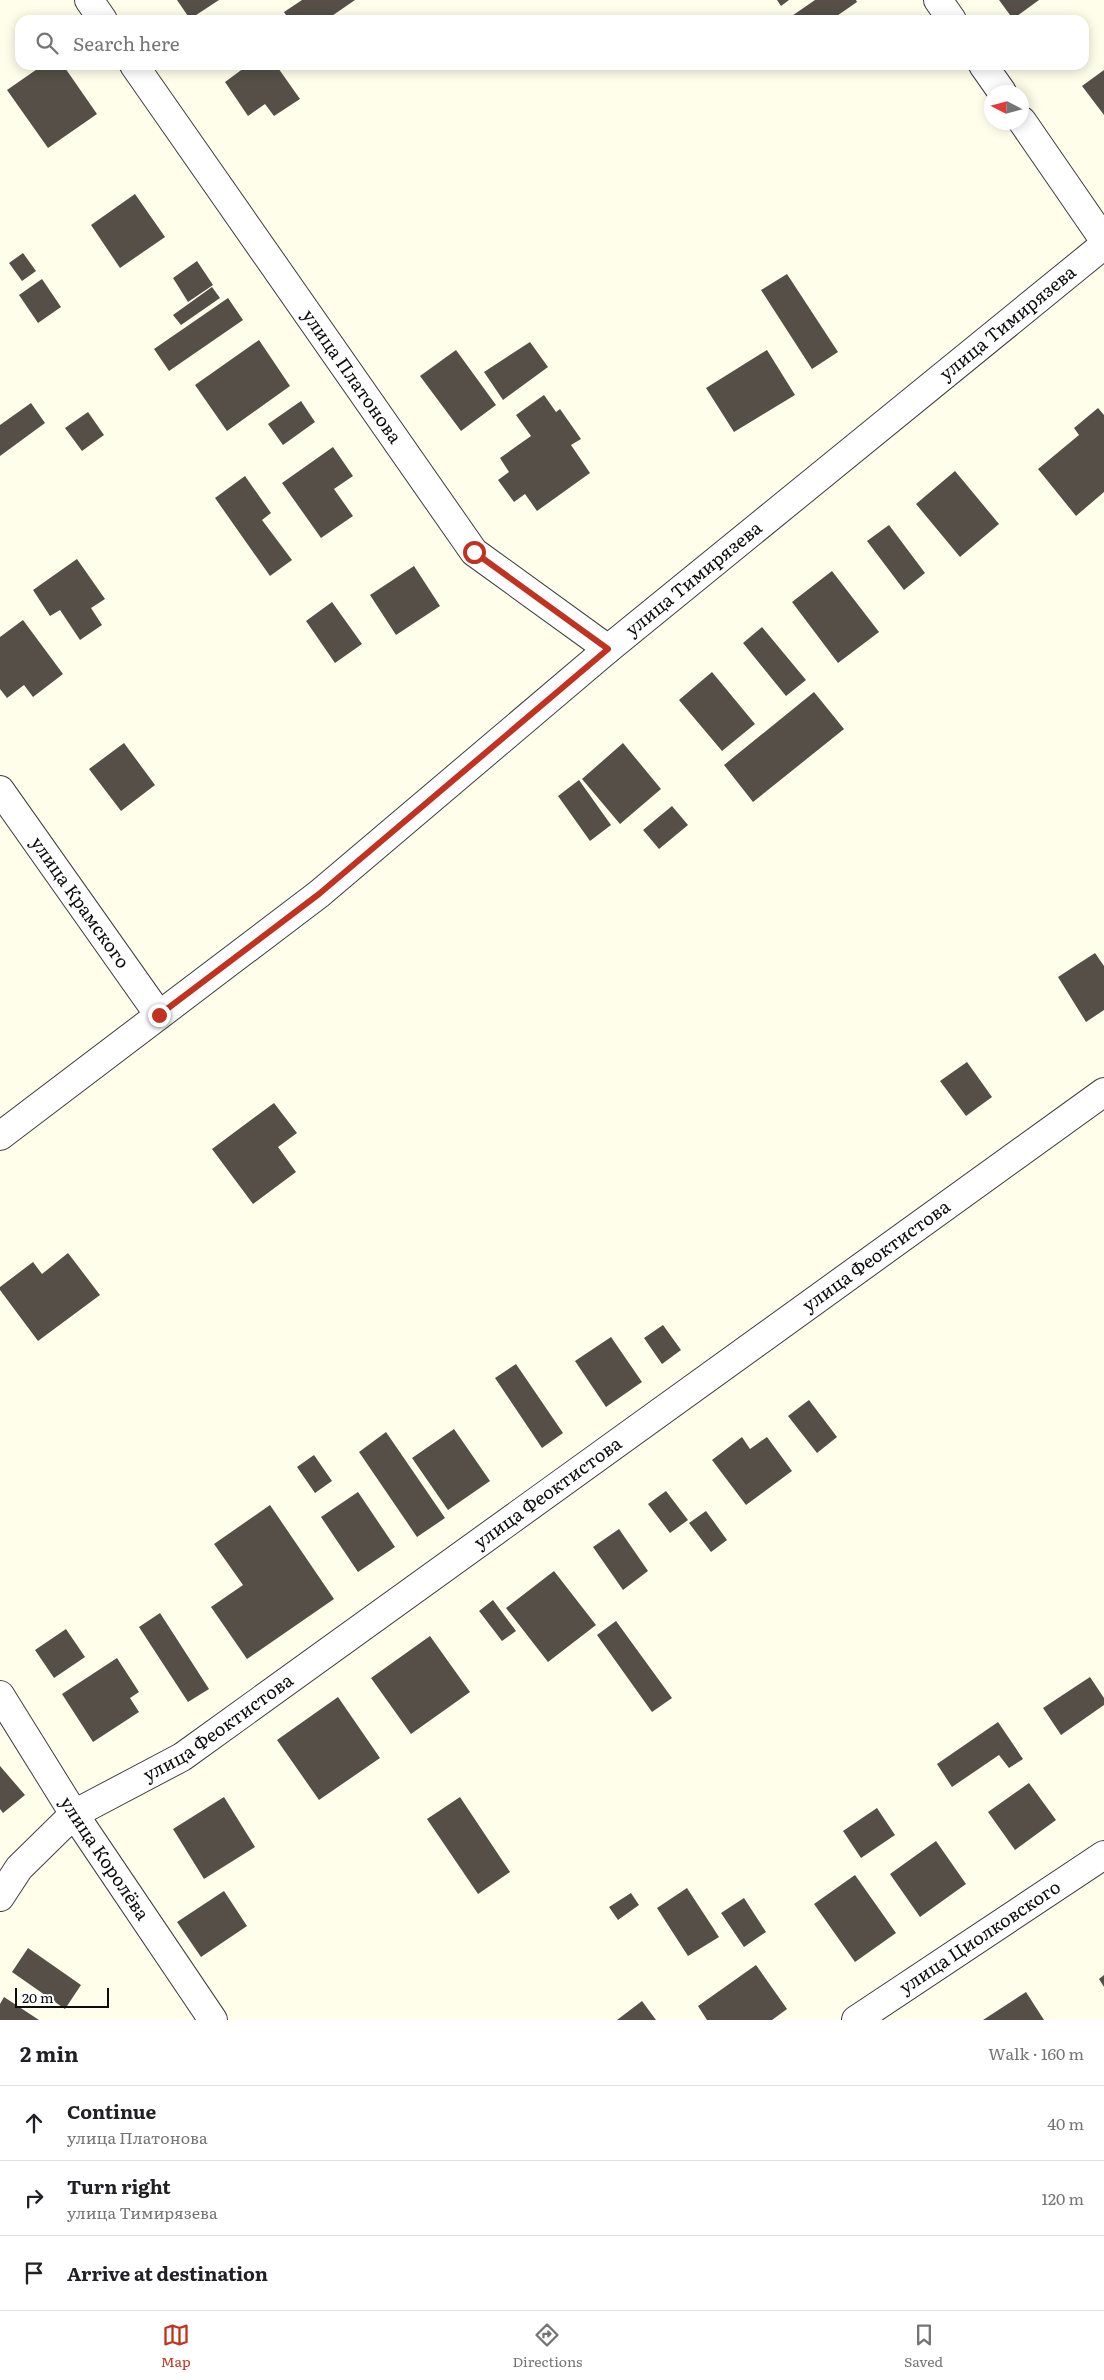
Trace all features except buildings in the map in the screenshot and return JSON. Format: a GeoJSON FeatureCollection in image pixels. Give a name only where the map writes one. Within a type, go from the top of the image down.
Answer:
{"type":"FeatureCollection","features":[{"type":"Feature","properties":{"kind":"street"},"geometry":{"type":"LineString","coordinates":[[89,0],[100,15]]}},
{"type":"Feature","properties":{"kind":"street"},"geometry":{"type":"LineString","coordinates":[[938,0],[948,15]]}},
{"type":"Feature","properties":{"kind":"street","name":"улица Платонова"},"geometry":{"type":"LineString","coordinates":[[137,70],[474,552],[608,649]]}},
{"type":"Feature","properties":{"kind":"street"},"geometry":{"type":"LineString","coordinates":[[987,70],[997,85]]}},
{"type":"Feature","properties":{"kind":"street"},"geometry":{"type":"LineString","coordinates":[[1028,130],[1104,240]]}},
{"type":"Feature","properties":{"kind":"street","name":"улица Тимирязева"},"geometry":{"type":"LineString","coordinates":[[0,1136],[319,894],[608,649],[1104,245]]}},
{"type":"Feature","properties":{"kind":"street","name":"улица Крамского"},"geometry":{"type":"LineString","coordinates":[[0,790],[159,1015]]}},
{"type":"Feature","properties":{"kind":"street","name":"улица Феоктистова"},"geometry":{"type":"LineString","coordinates":[[0,1897],[19,1868],[74,1814],[182,1757],[1104,1092]]}},
{"type":"Feature","properties":{"kind":"street","name":"улица Королёва"},"geometry":{"type":"LineString","coordinates":[[0,1695],[74,1814],[213,2020]]}},
{"type":"Feature","properties":{"kind":"street","name":"улица Циолковского"},"geometry":{"type":"LineString","coordinates":[[856,2020],[1104,1855]]}},
{"type":"Feature","properties":{"kind":"route"},"geometry":{"type":"LineString","coordinates":[[159,1015],[319,894],[608,649],[474,552]]}}]}
